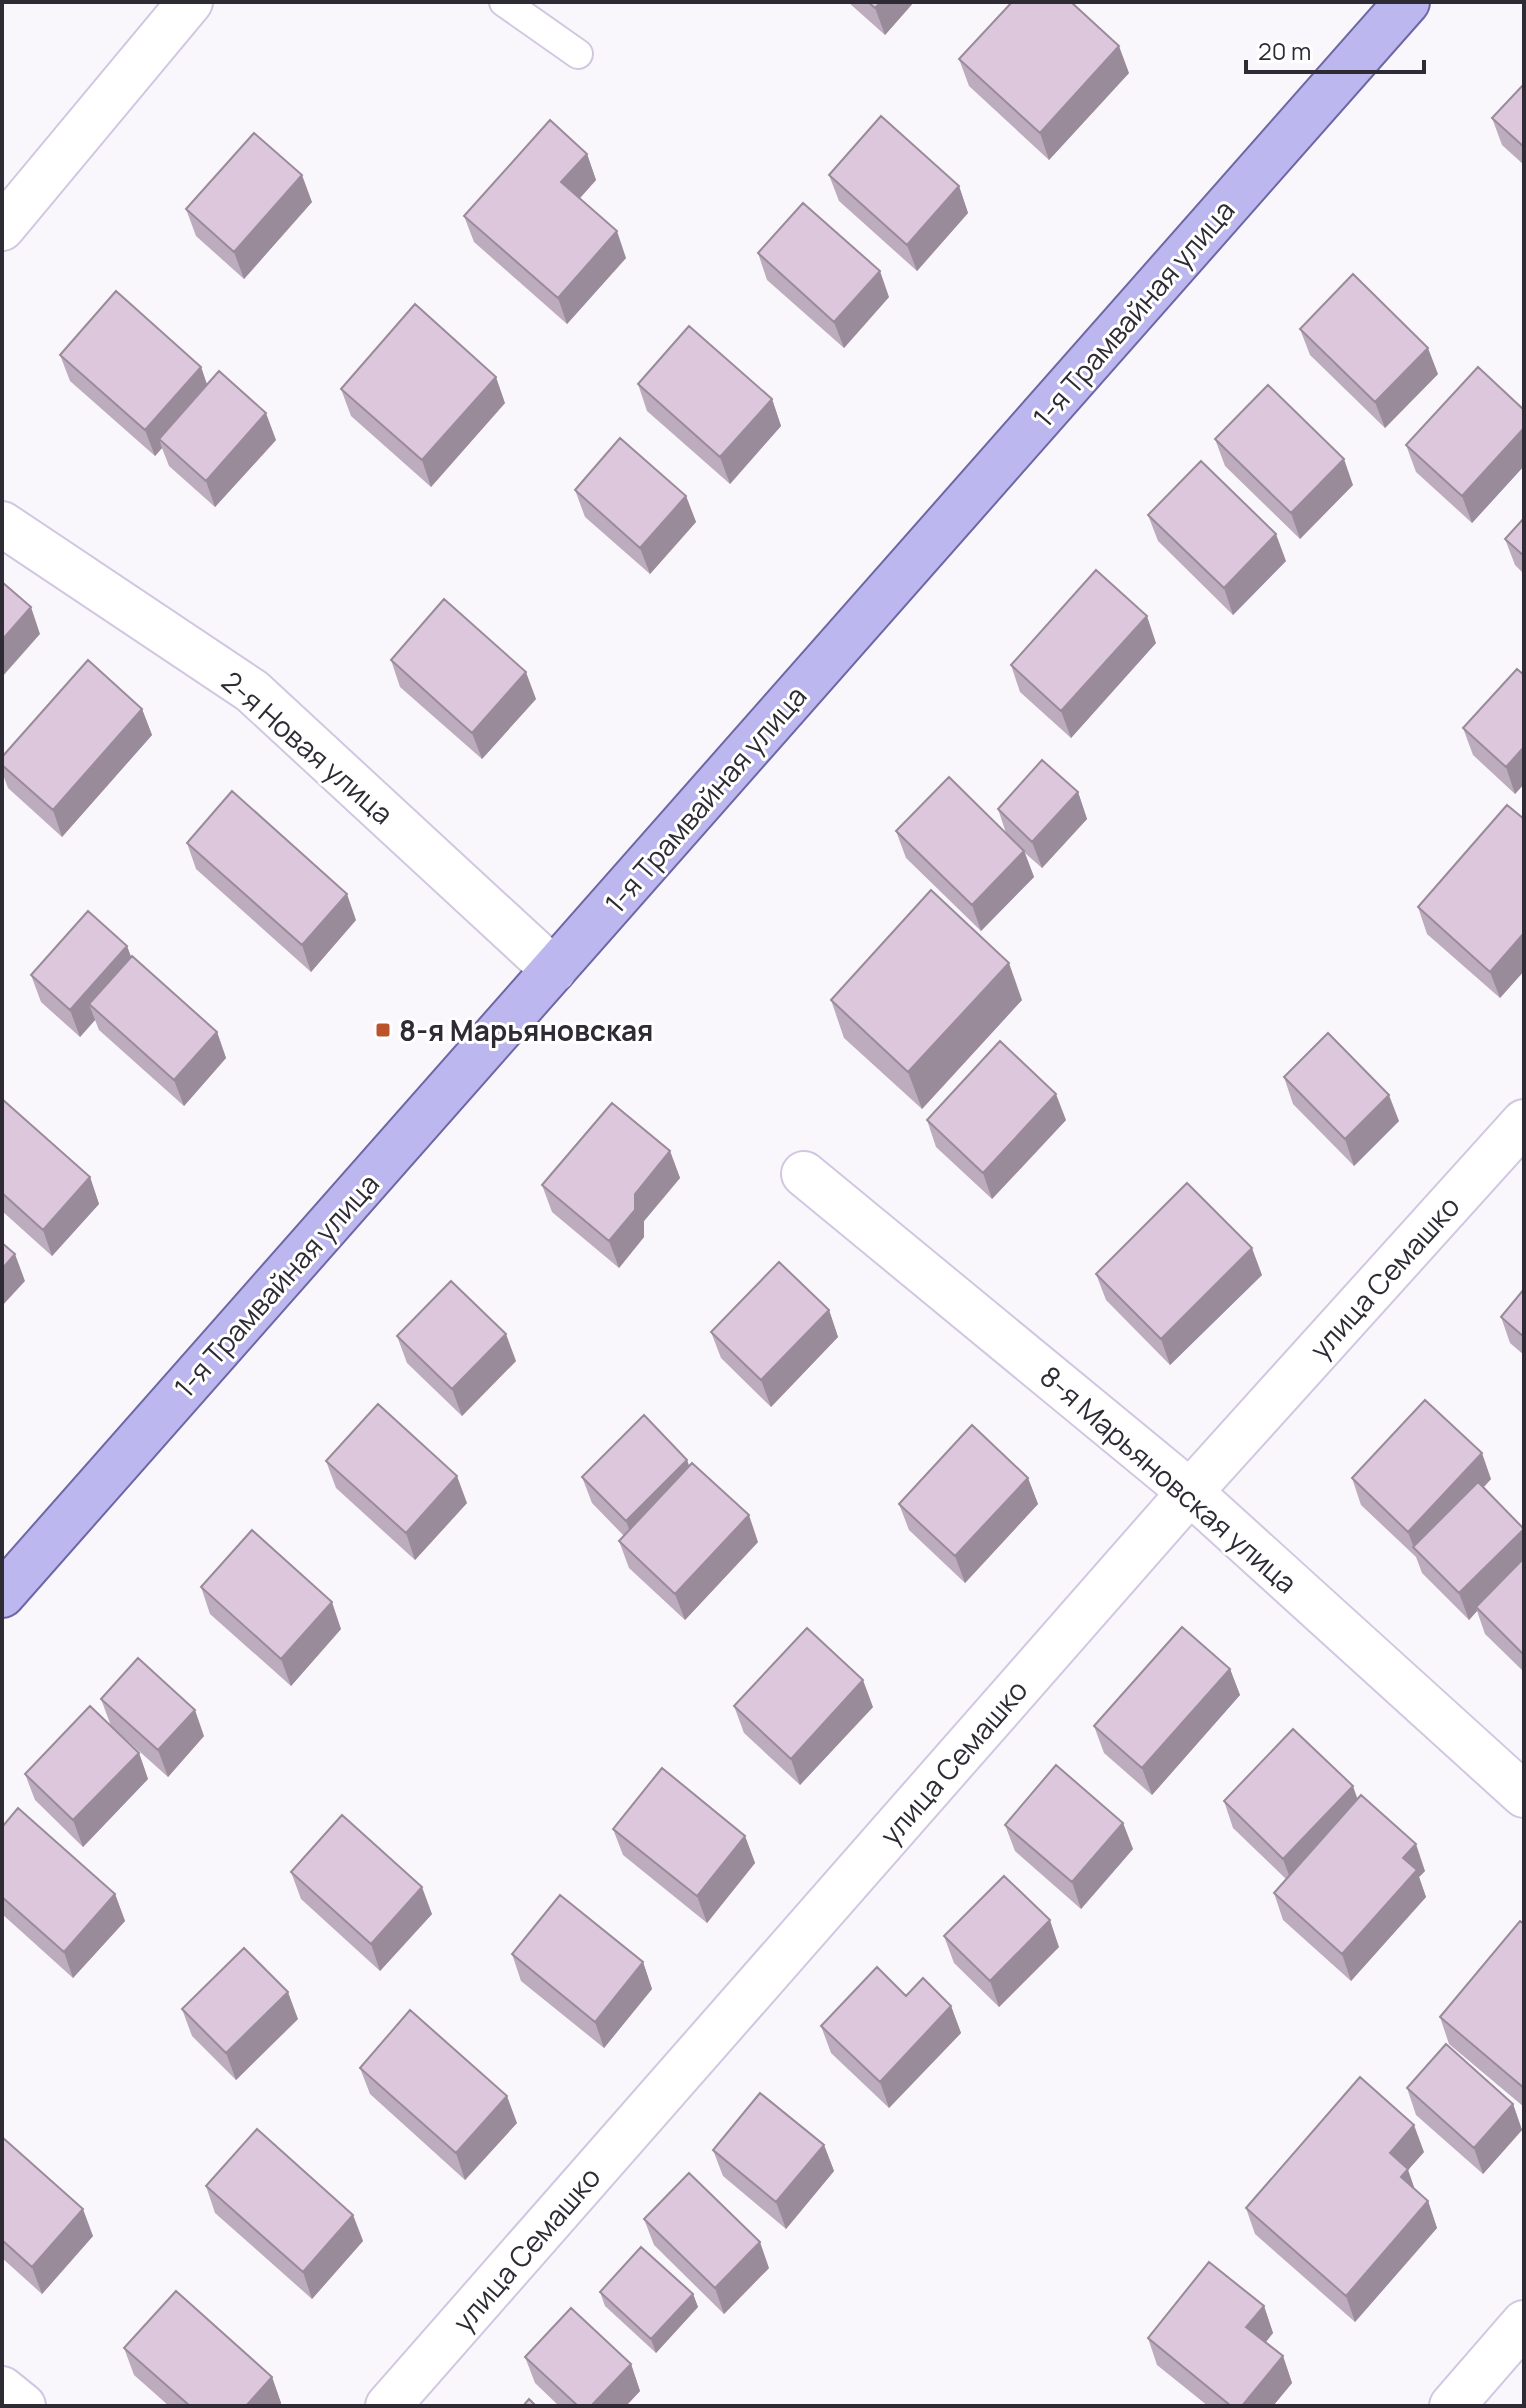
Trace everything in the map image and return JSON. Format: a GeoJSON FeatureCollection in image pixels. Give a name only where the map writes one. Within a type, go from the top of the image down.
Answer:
{"type":"FeatureCollection","features":[{"type":"Feature","properties":{"kind":"main road","name":"1-я Трамвайная улица"},"geometry":{"type":"LineString","coordinates":[[2,1595],[1407,2]]}},
{"type":"Feature","properties":{"kind":"street"},"geometry":{"type":"LineString","coordinates":[[2,228],[190,2]]}},
{"type":"Feature","properties":{"kind":"street","name":"2-я Новая улица"},"geometry":{"type":"LineString","coordinates":[[2,524],[252,691],[554,970]]}},
{"type":"Feature","properties":{"kind":"street","name":"улица Семашко"},"geometry":{"type":"LineString","coordinates":[[388,2406],[1190,1492],[1524,1122]]}},
{"type":"Feature","properties":{"kind":"street","name":"8-я Марьяновская улица"},"geometry":{"type":"LineString","coordinates":[[804,1174],[1190,1492],[1524,1795]]}},
{"type":"Feature","properties":{"kind":"street"},"geometry":{"type":"LineString","coordinates":[[1452,2406],[1524,2323]]}},
{"type":"Feature","properties":{"kind":"street"},"geometry":{"type":"LineString","coordinates":[[2,2389],[23,2406]]}},
{"type":"Feature","properties":{"kind":"lane"},"geometry":{"type":"LineString","coordinates":[[504,2],[578,54]]}},
{"type":"Feature","properties":{"kind":"building"},"geometry":{"type":"Polygon","coordinates":[[[1012,2],[1071,2],[1119,46],[1040,133],[959,59],[1012,2]]]}},
{"type":"Feature","properties":{"kind":"building"},"geometry":{"type":"Polygon","coordinates":[[[1524,84],[1524,147],[1492,118],[1524,84]]]}},
{"type":"Feature","properties":{"kind":"building"},"geometry":{"type":"Polygon","coordinates":[[[881,116],[959,186],[907,245],[829,175],[881,116]]]}},
{"type":"Feature","properties":{"kind":"building"},"geometry":{"type":"Polygon","coordinates":[[[550,120],[587,154],[561,182],[617,231],[558,298],[464,216],[550,120]]]}},
{"type":"Feature","properties":{"kind":"building"},"geometry":{"type":"Polygon","coordinates":[[[254,133],[302,175],[234,252],[186,209],[254,133]]]}},
{"type":"Feature","properties":{"kind":"building"},"geometry":{"type":"Polygon","coordinates":[[[803,203],[880,271],[834,322],[758,253],[803,203]]]}},
{"type":"Feature","properties":{"kind":"building"},"geometry":{"type":"Polygon","coordinates":[[[1353,274],[1428,348],[1375,402],[1300,329],[1353,274]]]}},
{"type":"Feature","properties":{"kind":"building"},"geometry":{"type":"Polygon","coordinates":[[[116,291],[201,367],[145,430],[60,355],[116,291]]]}},
{"type":"Feature","properties":{"kind":"building"},"geometry":{"type":"Polygon","coordinates":[[[415,304],[496,377],[422,460],[341,389],[415,304]]]}},
{"type":"Feature","properties":{"kind":"building"},"geometry":{"type":"Polygon","coordinates":[[[689,326],[772,399],[720,457],[638,384],[689,326]]]}},
{"type":"Feature","properties":{"kind":"building"},"geometry":{"type":"Polygon","coordinates":[[[1478,367],[1524,410],[1524,428],[1462,496],[1406,445],[1478,367]]]}},
{"type":"Feature","properties":{"kind":"building"},"geometry":{"type":"Polygon","coordinates":[[[219,371],[266,413],[206,481],[159,439],[219,371]]]}},
{"type":"Feature","properties":{"kind":"building"},"geometry":{"type":"Polygon","coordinates":[[[1268,385],[1344,459],[1291,513],[1215,439],[1268,385]]]}},
{"type":"Feature","properties":{"kind":"building"},"geometry":{"type":"Polygon","coordinates":[[[620,438],[686,496],[640,548],[575,490],[620,438]]]}},
{"type":"Feature","properties":{"kind":"building"},"geometry":{"type":"Polygon","coordinates":[[[1201,461],[1276,534],[1224,588],[1148,515],[1201,461]]]}},
{"type":"Feature","properties":{"kind":"building"},"geometry":{"type":"Polygon","coordinates":[[[1524,518],[1524,556],[1505,539],[1524,518]]]}},
{"type":"Feature","properties":{"kind":"building"},"geometry":{"type":"Polygon","coordinates":[[[1096,570],[1147,616],[1061,711],[1011,665],[1096,570]]]}},
{"type":"Feature","properties":{"kind":"building"},"geometry":{"type":"Polygon","coordinates":[[[2,582],[31,607],[2,640],[2,582]]]}},
{"type":"Feature","properties":{"kind":"building"},"geometry":{"type":"Polygon","coordinates":[[[444,599],[526,672],[472,733],[391,660],[444,599]]]}},
{"type":"Feature","properties":{"kind":"building"},"geometry":{"type":"Polygon","coordinates":[[[88,660],[142,709],[53,810],[2,765],[2,757],[88,660]]]}},
{"type":"Feature","properties":{"kind":"building"},"geometry":{"type":"Polygon","coordinates":[[[1517,669],[1524,675],[1524,747],[1506,767],[1463,728],[1517,669]]]}},
{"type":"Feature","properties":{"kind":"building"},"geometry":{"type":"Polygon","coordinates":[[[1042,760],[1078,792],[1032,842],[998,809],[1042,760]]]}},
{"type":"Feature","properties":{"kind":"building"},"geometry":{"type":"Polygon","coordinates":[[[949,777],[1024,851],[972,905],[896,831],[949,777]]]}},
{"type":"Feature","properties":{"kind":"building"},"geometry":{"type":"Polygon","coordinates":[[[232,791],[347,894],[302,945],[187,843],[232,791]]]}},
{"type":"Feature","properties":{"kind":"building"},"geometry":{"type":"Polygon","coordinates":[[[1507,805],[1524,819],[1524,933],[1490,972],[1418,907],[1507,805]]]}},
{"type":"Feature","properties":{"kind":"building"},"geometry":{"type":"Polygon","coordinates":[[[931,890],[1009,963],[908,1072],[831,1000],[931,890]]]}},
{"type":"Feature","properties":{"kind":"building"},"geometry":{"type":"Polygon","coordinates":[[[88,911],[127,946],[70,1010],[31,975],[88,911]]]}},
{"type":"Feature","properties":{"kind":"building"},"geometry":{"type":"Polygon","coordinates":[[[132,956],[217,1032],[174,1080],[89,1004],[132,956]]]}},
{"type":"Feature","properties":{"kind":"building"},"geometry":{"type":"Polygon","coordinates":[[[1328,1033],[1389,1095],[1345,1139],[1284,1077],[1328,1033]]]}},
{"type":"Feature","properties":{"kind":"building"},"geometry":{"type":"Polygon","coordinates":[[[1000,1041],[1056,1094],[983,1173],[927,1120],[1000,1041]]]}},
{"type":"Feature","properties":{"kind":"building"},"geometry":{"type":"Polygon","coordinates":[[[2,1099],[90,1177],[43,1230],[2,1193],[2,1099]]]}},
{"type":"Feature","properties":{"kind":"building"},"geometry":{"type":"Polygon","coordinates":[[[612,1103],[670,1151],[635,1194],[635,1210],[609,1241],[542,1185],[612,1103]]]}},
{"type":"Feature","properties":{"kind":"building"},"geometry":{"type":"Polygon","coordinates":[[[1187,1183],[1252,1248],[1161,1339],[1096,1274],[1187,1183]]]}},
{"type":"Feature","properties":{"kind":"building"},"geometry":{"type":"Polygon","coordinates":[[[2,1243],[15,1254],[2,1269],[2,1243]]]}},
{"type":"Feature","properties":{"kind":"building"},"geometry":{"type":"Polygon","coordinates":[[[779,1262],[829,1310],[761,1380],[711,1332],[779,1262]]]}},
{"type":"Feature","properties":{"kind":"building"},"geometry":{"type":"Polygon","coordinates":[[[451,1281],[506,1334],[452,1389],[397,1336],[451,1281]]]}},
{"type":"Feature","properties":{"kind":"building"},"geometry":{"type":"Polygon","coordinates":[[[1524,1289],[1524,1337],[1501,1317],[1524,1289]]]}},
{"type":"Feature","properties":{"kind":"building"},"geometry":{"type":"Polygon","coordinates":[[[1425,1400],[1482,1453],[1408,1532],[1352,1478],[1425,1400]]]}},
{"type":"Feature","properties":{"kind":"building"},"geometry":{"type":"Polygon","coordinates":[[[378,1404],[457,1476],[406,1533],[326,1461],[378,1404]]]}},
{"type":"Feature","properties":{"kind":"building"},"geometry":{"type":"Polygon","coordinates":[[[644,1415],[687,1460],[626,1521],[582,1477],[644,1415]]]}},
{"type":"Feature","properties":{"kind":"building"},"geometry":{"type":"Polygon","coordinates":[[[972,1425],[1028,1478],[955,1556],[899,1504],[972,1425]]]}},
{"type":"Feature","properties":{"kind":"building"},"geometry":{"type":"Polygon","coordinates":[[[692,1463],[749,1515],[675,1594],[619,1541],[692,1463]]]}},
{"type":"Feature","properties":{"kind":"building"},"geometry":{"type":"Polygon","coordinates":[[[1478,1482],[1524,1529],[1459,1593],[1413,1547],[1478,1482]]]}},
{"type":"Feature","properties":{"kind":"building"},"geometry":{"type":"Polygon","coordinates":[[[252,1530],[332,1602],[281,1659],[201,1587],[252,1530]]]}},
{"type":"Feature","properties":{"kind":"building"},"geometry":{"type":"Polygon","coordinates":[[[1524,1558],[1524,1655],[1476,1607],[1524,1558]]]}},
{"type":"Feature","properties":{"kind":"building"},"geometry":{"type":"Polygon","coordinates":[[[1182,1627],[1230,1669],[1142,1768],[1094,1726],[1182,1627]]]}},
{"type":"Feature","properties":{"kind":"building"},"geometry":{"type":"Polygon","coordinates":[[[807,1628],[863,1680],[791,1759],[734,1706],[807,1628]]]}},
{"type":"Feature","properties":{"kind":"building"},"geometry":{"type":"Polygon","coordinates":[[[138,1658],[195,1710],[158,1750],[101,1699],[138,1658]]]}},
{"type":"Feature","properties":{"kind":"building"},"geometry":{"type":"Polygon","coordinates":[[[90,1706],[139,1753],[73,1820],[25,1774],[90,1706]]]}},
{"type":"Feature","properties":{"kind":"building"},"geometry":{"type":"Polygon","coordinates":[[[1293,1729],[1353,1786],[1283,1859],[1224,1801],[1293,1729]]]}},
{"type":"Feature","properties":{"kind":"building"},"geometry":{"type":"Polygon","coordinates":[[[1056,1765],[1123,1823],[1072,1882],[1005,1825],[1056,1765]]]}},
{"type":"Feature","properties":{"kind":"building"},"geometry":{"type":"Polygon","coordinates":[[[662,1768],[745,1836],[697,1896],[613,1829],[662,1768]]]}},
{"type":"Feature","properties":{"kind":"building"},"geometry":{"type":"Polygon","coordinates":[[[1361,1795],[1416,1844],[1403,1858],[1417,1870],[1342,1954],[1274,1893],[1361,1795]]]}},
{"type":"Feature","properties":{"kind":"building"},"geometry":{"type":"Polygon","coordinates":[[[18,1808],[115,1894],[64,1952],[2,1897],[2,1827],[18,1808]]]}},
{"type":"Feature","properties":{"kind":"building"},"geometry":{"type":"Polygon","coordinates":[[[342,1815],[422,1887],[371,1944],[291,1872],[342,1815]]]}},
{"type":"Feature","properties":{"kind":"building"},"geometry":{"type":"Polygon","coordinates":[[[1004,1876],[1050,1920],[990,1981],[944,1936],[1004,1876]]]}},
{"type":"Feature","properties":{"kind":"building"},"geometry":{"type":"Polygon","coordinates":[[[560,1895],[643,1962],[595,2022],[512,1954],[560,1895]]]}},
{"type":"Feature","properties":{"kind":"building"},"geometry":{"type":"Polygon","coordinates":[[[1520,1921],[1524,1924],[1524,2088],[1440,2017],[1520,1921]]]}},
{"type":"Feature","properties":{"kind":"building"},"geometry":{"type":"Polygon","coordinates":[[[244,1948],[288,1992],[226,2053],[182,2009],[244,1948]]]}},
{"type":"Feature","properties":{"kind":"building"},"geometry":{"type":"Polygon","coordinates":[[[877,1967],[906,1996],[923,1978],[951,2006],[880,2082],[821,2026],[877,1967]]]}},
{"type":"Feature","properties":{"kind":"building"},"geometry":{"type":"Polygon","coordinates":[[[410,2010],[507,2096],[456,2153],[360,2068],[410,2010]]]}},
{"type":"Feature","properties":{"kind":"building"},"geometry":{"type":"Polygon","coordinates":[[[1446,2044],[1513,2104],[1474,2148],[1407,2088],[1446,2044]]]}},
{"type":"Feature","properties":{"kind":"building"},"geometry":{"type":"Polygon","coordinates":[[[1360,2077],[1414,2125],[1390,2153],[1408,2169],[1401,2177],[1428,2201],[1346,2296],[1246,2208],[1360,2077]]]}},
{"type":"Feature","properties":{"kind":"building"},"geometry":{"type":"Polygon","coordinates":[[[760,2093],[824,2145],[776,2202],[713,2150],[760,2093]]]}},
{"type":"Feature","properties":{"kind":"building"},"geometry":{"type":"Polygon","coordinates":[[[257,2129],[353,2215],[303,2272],[206,2186],[257,2129]]]}},
{"type":"Feature","properties":{"kind":"building"},"geometry":{"type":"Polygon","coordinates":[[[2,2137],[83,2209],[32,2267],[2,2240],[2,2137]]]}},
{"type":"Feature","properties":{"kind":"building"},"geometry":{"type":"Polygon","coordinates":[[[689,2173],[760,2242],[715,2288],[644,2219],[689,2173]]]}},
{"type":"Feature","properties":{"kind":"building"},"geometry":{"type":"Polygon","coordinates":[[[641,2247],[693,2294],[651,2339],[600,2292],[641,2247]]]}},
{"type":"Feature","properties":{"kind":"building"},"geometry":{"type":"Polygon","coordinates":[[[1209,2262],[1264,2306],[1246,2327],[1283,2356],[1242,2406],[1231,2406],[1148,2338],[1209,2262]]]}},
{"type":"Feature","properties":{"kind":"building"},"geometry":{"type":"Polygon","coordinates":[[[176,2291],[272,2377],[246,2406],[190,2406],[124,2348],[176,2291]]]}},
{"type":"Feature","properties":{"kind":"building"},"geometry":{"type":"Polygon","coordinates":[[[571,2308],[631,2364],[591,2406],[578,2406],[525,2357],[571,2308]]]}},
{"type":"Feature","properties":{"kind":"building"},"geometry":{"type":"Polygon","coordinates":[[[529,2399],[536,2406],[523,2406],[529,2399]]]}},
{"type":"Feature","properties":{"kind":"place","name":"8-я Марьяновская"},"geometry":{"type":"Point","coordinates":[383,1030]}}]}
